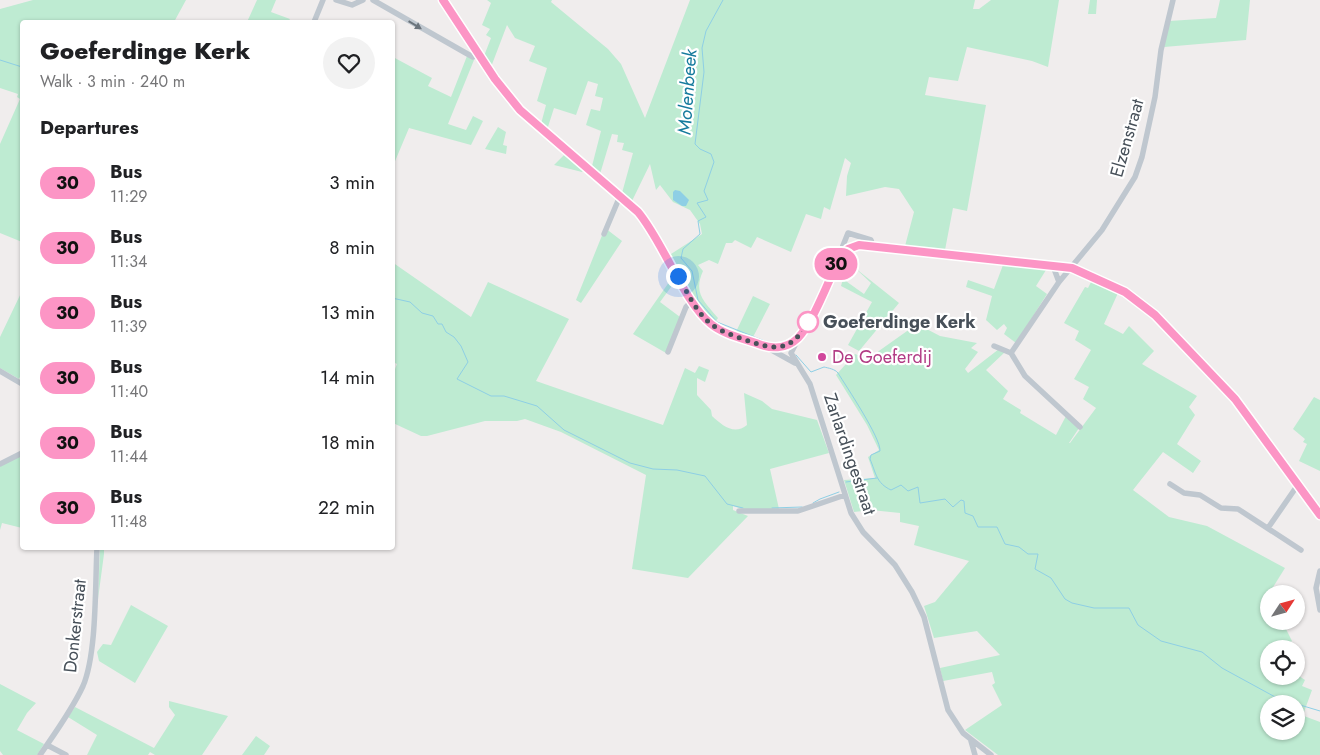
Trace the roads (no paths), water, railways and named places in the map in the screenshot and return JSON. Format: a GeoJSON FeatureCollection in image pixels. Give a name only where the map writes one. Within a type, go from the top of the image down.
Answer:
{"type":"FeatureCollection","features":[{"type":"Feature","properties":{"kind":"street"},"geometry":{"type":"LineString","coordinates":[[315,20],[322,0]]}},
{"type":"Feature","properties":{"kind":"street"},"geometry":{"type":"LineString","coordinates":[[336,0],[352,5],[363,0]]}},
{"type":"Feature","properties":{"kind":"street"},"geometry":{"type":"LineString","coordinates":[[373,0],[473,57],[478,54]]}},
{"type":"Feature","properties":{"kind":"street","name":"Zarlardingestraat"},"geometry":{"type":"LineString","coordinates":[[443,0],[478,54],[520,110],[626,201],[650,226],[692,301],[710,324],[722,331],[787,354]]}},
{"type":"Feature","properties":{"kind":"street","name":"Elzenstraat"},"geometry":{"type":"LineString","coordinates":[[1011,353],[1059,282],[1102,230],[1135,177],[1142,157],[1155,97],[1161,50],[1173,0]]}},
{"type":"Feature","properties":{"kind":"street"},"geometry":{"type":"LineString","coordinates":[[604,234],[620,196]]}},
{"type":"Feature","properties":{"kind":"street"},"geometry":{"type":"LineString","coordinates":[[844,252],[842,248],[848,233],[871,240],[873,246]]}},
{"type":"Feature","properties":{"kind":"street"},"geometry":{"type":"LineString","coordinates":[[796,340],[781,351],[787,354],[806,325],[844,252],[859,245],[1072,268],[1125,292],[1155,315],[1235,399],[1320,515]]}},
{"type":"Feature","properties":{"kind":"street"},"geometry":{"type":"LineString","coordinates":[[1053,266],[1059,282]]}},
{"type":"Feature","properties":{"kind":"street"},"geometry":{"type":"LineString","coordinates":[[668,352],[686,307],[692,301]]}},
{"type":"Feature","properties":{"kind":"street"},"geometry":{"type":"LineString","coordinates":[[994,346],[1011,353],[1025,376],[1080,427]]}},
{"type":"Feature","properties":{"kind":"street","name":"Zarlardingestraat"},"geometry":{"type":"LineString","coordinates":[[768,348],[784,347],[787,354],[797,364],[810,384],[845,495],[856,523],[894,565],[912,592],[930,635],[938,680],[948,710],[956,724],[971,741],[991,755]]}},
{"type":"Feature","properties":{"kind":"street"},"geometry":{"type":"LineString","coordinates":[[0,371],[20,383]]}},
{"type":"Feature","properties":{"kind":"street"},"geometry":{"type":"LineString","coordinates":[[0,464],[20,453]]}},
{"type":"Feature","properties":{"kind":"street"},"geometry":{"type":"LineString","coordinates":[[1170,484],[1184,493],[1200,494],[1221,508],[1238,509],[1301,550]]}},
{"type":"Feature","properties":{"kind":"street"},"geometry":{"type":"LineString","coordinates":[[1268,528],[1290,493],[1297,486]]}},
{"type":"Feature","properties":{"kind":"street"},"geometry":{"type":"LineString","coordinates":[[739,511],[798,511],[845,495]]}},
{"type":"Feature","properties":{"kind":"street","name":"Donkerstraat"},"geometry":{"type":"LineString","coordinates":[[40,755],[75,701],[87,676],[91,650],[97,550]]}},
{"type":"Feature","properties":{"kind":"street"},"geometry":{"type":"LineString","coordinates":[[1320,571],[1316,584],[1320,610]]}},
{"type":"Feature","properties":{"kind":"street"},"geometry":{"type":"LineString","coordinates":[[971,741],[975,755]]}},
{"type":"Feature","properties":{"kind":"street"},"geometry":{"type":"LineString","coordinates":[[47,745],[66,755]]}},
{"type":"Feature","properties":{"kind":"water"},"geometry":{"type":"Polygon","coordinates":[[[675,190],[680,191],[689,200],[686,206],[682,206],[673,200],[673,192],[675,190]]]}},
{"type":"Feature","properties":{"kind":"waterway","name":"Molenbeek"},"geometry":{"type":"LineString","coordinates":[[723,0],[706,31],[702,48],[704,72],[695,144],[700,149],[711,154],[714,162],[704,191],[708,200],[697,203],[706,217],[698,221],[700,234],[683,249],[681,258],[692,271],[698,300],[717,322],[772,344]]}},
{"type":"Feature","properties":{"kind":"waterway"},"geometry":{"type":"LineString","coordinates":[[0,60],[20,66]]}},
{"type":"Feature","properties":{"kind":"waterway","name":"Molenbeek"},"geometry":{"type":"LineString","coordinates":[[395,299],[410,302],[422,313],[433,316],[438,324],[442,324],[446,332],[454,337],[461,346],[468,362],[457,379],[491,396],[504,396],[537,406],[564,430],[630,463],[653,469],[677,470],[705,476],[727,504],[743,508]]}},
{"type":"Feature","properties":{"kind":"waterway","name":"Molenbeek"},"geometry":{"type":"LineString","coordinates":[[796,355],[811,372],[824,367],[838,373],[879,444],[880,451],[871,455],[870,459],[877,477],[886,487],[891,490],[901,485],[908,491],[918,487],[920,503],[945,499],[953,507],[961,500],[964,501],[965,513],[973,516],[978,527],[997,527],[1005,544],[1019,547],[1028,554],[1038,554],[1035,569],[1051,578],[1065,599],[1072,603],[1094,608],[1129,608],[1138,625],[1161,641],[1202,652],[1222,668],[1277,698],[1320,711]]}},
{"type":"Feature","properties":{"kind":"waterway","name":"Molenbeek"},"geometry":{"type":"LineString","coordinates":[[846,482],[877,478]]}},
{"type":"Feature","properties":{"kind":"waterway","name":"Molenbeek"},"geometry":{"type":"LineString","coordinates":[[813,503],[839,492]]}},
{"type":"Feature","properties":{"kind":"waterway","name":"Molenbeek"},"geometry":{"type":"LineString","coordinates":[[772,508],[802,507]]}},
{"type":"Feature","properties":{"kind":"place","name":"Goeferdinge Kerk"},"geometry":{"type":"Point","coordinates":[808,322]}},
{"type":"Feature","properties":{"kind":"place","name":"De Goeferdij"},"geometry":{"type":"Point","coordinates":[822,357]}}]}
